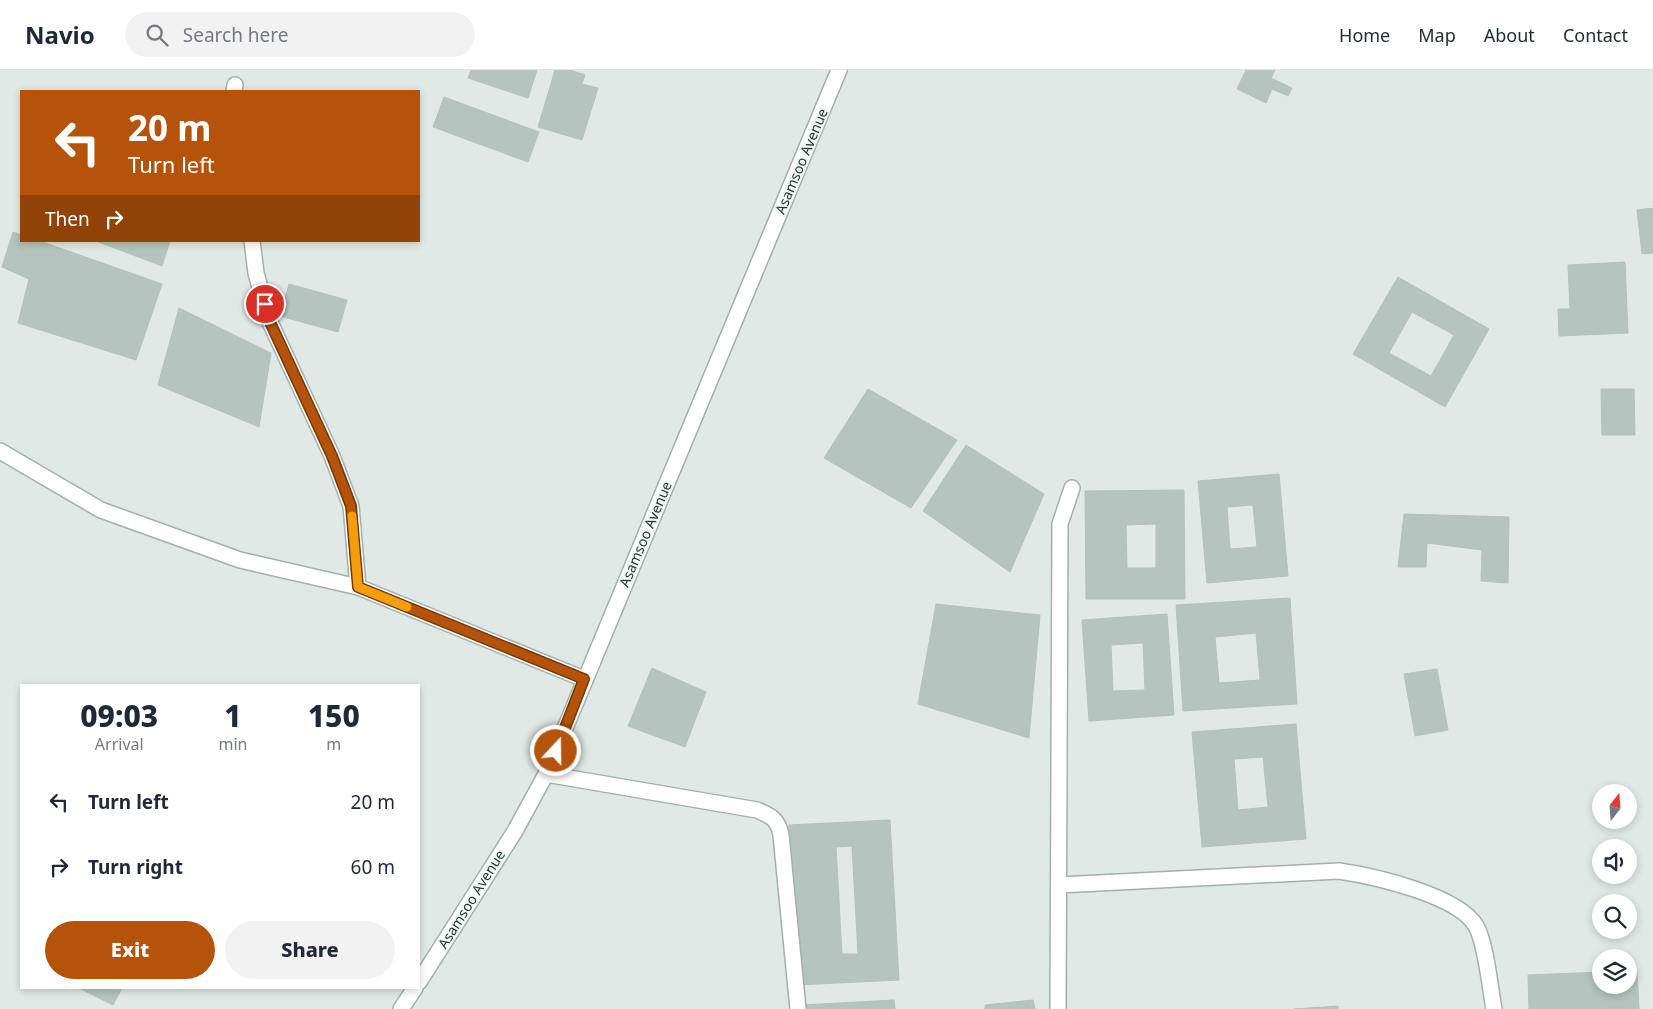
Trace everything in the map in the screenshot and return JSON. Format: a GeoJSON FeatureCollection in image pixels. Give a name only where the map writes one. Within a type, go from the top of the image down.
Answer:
{"type":"FeatureCollection","features":[{"type":"Feature","properties":{"kind":"street","name":"Asamsoo Avenue"},"geometry":{"type":"LineString","coordinates":[[420,980],[515,831],[546,774],[838,70]]}},
{"type":"Feature","properties":{"kind":"street"},"geometry":{"type":"LineString","coordinates":[[252,242],[256,273],[269,320],[332,456],[351,506],[358,587]]}},
{"type":"Feature","properties":{"kind":"street"},"geometry":{"type":"LineString","coordinates":[[0,451],[101,510],[240,560],[358,587],[584,679]]}},
{"type":"Feature","properties":{"kind":"street"},"geometry":{"type":"LineString","coordinates":[[1058,1009],[1060,524],[1072,488]]}},
{"type":"Feature","properties":{"kind":"street"},"geometry":{"type":"LineString","coordinates":[[546,774],[757,810],[770,815],[779,824],[780,830],[798,1009]]}},
{"type":"Feature","properties":{"kind":"street"},"geometry":{"type":"LineString","coordinates":[[1059,885],[1339,871],[1366,875],[1391,882],[1427,893],[1458,909],[1475,925],[1480,936],[1494,1009]]}},
{"type":"Feature","properties":{"kind":"street"},"geometry":{"type":"LineString","coordinates":[[402,1009],[414,989]]}},
{"type":"Feature","properties":{"kind":"building"},"geometry":{"type":"Polygon","coordinates":[[[471,70],[537,70],[528,98],[468,78],[471,70]]]}},
{"type":"Feature","properties":{"kind":"building"},"geometry":{"type":"Polygon","coordinates":[[[555,70],[570,70],[585,75],[582,84],[598,88],[582,140],[538,127],[555,70]]]}},
{"type":"Feature","properties":{"kind":"building"},"geometry":{"type":"Polygon","coordinates":[[[1246,70],[1275,70],[1271,78],[1292,88],[1288,96],[1272,89],[1266,103],[1237,89],[1246,70]]]}},
{"type":"Feature","properties":{"kind":"building"},"geometry":{"type":"Polygon","coordinates":[[[444,97],[539,132],[528,162],[433,127],[444,97]]]}},
{"type":"Feature","properties":{"kind":"building"},"geometry":{"type":"Polygon","coordinates":[[[1653,208],[1653,253],[1642,254],[1637,210],[1653,208]]]}},
{"type":"Feature","properties":{"kind":"building"},"geometry":{"type":"Polygon","coordinates":[[[13,232],[20,235],[20,242],[43,242],[162,284],[136,360],[18,323],[29,279],[2,267],[13,232]]]}},
{"type":"Feature","properties":{"kind":"building"},"geometry":{"type":"Polygon","coordinates":[[[99,242],[170,242],[162,266],[99,242]]]}},
{"type":"Feature","properties":{"kind":"building"},"geometry":{"type":"Polygon","coordinates":[[[1625,262],[1628,333],[1559,336],[1558,309],[1570,309],[1568,265],[1625,262]]]}},
{"type":"Feature","properties":{"kind":"building"},"geometry":{"type":"Polygon","coordinates":[[[1398,277],[1489,329],[1445,407],[1353,354],[1398,277]],[[1412,312],[1389,353],[1431,376],[1454,335],[1412,312]]]}},
{"type":"Feature","properties":{"kind":"building"},"geometry":{"type":"Polygon","coordinates":[[[289,284],[347,300],[338,332],[280,316],[289,284]]]}},
{"type":"Feature","properties":{"kind":"building"},"geometry":{"type":"Polygon","coordinates":[[[179,308],[271,353],[259,427],[158,385],[179,308]]]}},
{"type":"Feature","properties":{"kind":"building"},"geometry":{"type":"Polygon","coordinates":[[[868,389],[957,440],[911,508],[824,458],[868,389]]]}},
{"type":"Feature","properties":{"kind":"building"},"geometry":{"type":"Polygon","coordinates":[[[1601,389],[1634,389],[1635,435],[1602,435],[1601,389]]]}},
{"type":"Feature","properties":{"kind":"building"},"geometry":{"type":"Polygon","coordinates":[[[966,445],[1044,494],[1010,572],[923,511],[966,445]]]}},
{"type":"Feature","properties":{"kind":"building"},"geometry":{"type":"Polygon","coordinates":[[[1279,474],[1288,576],[1207,583],[1198,481],[1279,474]],[[1253,505],[1227,507],[1230,549],[1257,547],[1253,505]]]}},
{"type":"Feature","properties":{"kind":"building"},"geometry":{"type":"Polygon","coordinates":[[[1184,490],[1185,599],[1086,599],[1085,491],[1184,490]],[[1156,524],[1126,525],[1127,568],[1156,568],[1156,524]]]}},
{"type":"Feature","properties":{"kind":"building"},"geometry":{"type":"Polygon","coordinates":[[[1404,514],[1509,517],[1508,583],[1481,581],[1482,550],[1427,543],[1426,567],[1398,567],[1404,514]]]}},
{"type":"Feature","properties":{"kind":"building"},"geometry":{"type":"Polygon","coordinates":[[[1290,598],[1297,704],[1183,711],[1176,605],[1290,598]],[[1256,633],[1215,637],[1219,683],[1260,680],[1256,633]]]}},
{"type":"Feature","properties":{"kind":"building"},"geometry":{"type":"Polygon","coordinates":[[[936,604],[1040,615],[1029,738],[918,704],[936,604]]]}},
{"type":"Feature","properties":{"kind":"building"},"geometry":{"type":"Polygon","coordinates":[[[1167,614],[1174,715],[1089,721],[1082,620],[1167,614]],[[1143,643],[1111,645],[1113,691],[1145,690],[1143,643]]]}},
{"type":"Feature","properties":{"kind":"building"},"geometry":{"type":"Polygon","coordinates":[[[652,668],[706,692],[685,747],[628,726],[652,668]]]}},
{"type":"Feature","properties":{"kind":"building"},"geometry":{"type":"Polygon","coordinates":[[[1437,669],[1448,730],[1415,736],[1404,674],[1437,669]]]}},
{"type":"Feature","properties":{"kind":"building"},"geometry":{"type":"Polygon","coordinates":[[[1296,724],[1306,839],[1202,847],[1192,732],[1296,724]],[[1263,757],[1234,759],[1238,810],[1268,807],[1263,757]]]}},
{"type":"Feature","properties":{"kind":"building"},"geometry":{"type":"Polygon","coordinates":[[[890,820],[899,980],[798,985],[789,825],[890,820]],[[852,846],[836,847],[842,954],[858,954],[852,846]]]}},
{"type":"Feature","properties":{"kind":"building"},"geometry":{"type":"Polygon","coordinates":[[[1637,971],[1639,1009],[1529,1009],[1528,975],[1592,972],[1592,994],[1637,994],[1637,971]]]}},
{"type":"Feature","properties":{"kind":"building"},"geometry":{"type":"Polygon","coordinates":[[[81,989],[121,989],[113,1005],[81,989]]]}},
{"type":"Feature","properties":{"kind":"building"},"geometry":{"type":"Polygon","coordinates":[[[894,1000],[895,1009],[801,1009],[801,1005],[894,1000]]]}},
{"type":"Feature","properties":{"kind":"building"},"geometry":{"type":"Polygon","coordinates":[[[1033,1000],[1035,1009],[985,1009],[985,1005],[1033,1000]]]}},
{"type":"Feature","properties":{"kind":"building"},"geometry":{"type":"Polygon","coordinates":[[[1338,1006],[1338,1009],[1294,1009],[1338,1006]]]}},
{"type":"Feature","properties":{"kind":"slow traffic"},"geometry":{"type":"LineString","coordinates":[[352,516],[358,587],[407,607]]}},
{"type":"Feature","properties":{"kind":"route"},"geometry":{"type":"LineString","coordinates":[[265,304],[269,320],[332,456],[351,506],[358,587],[584,679],[556,751]]}}]}
